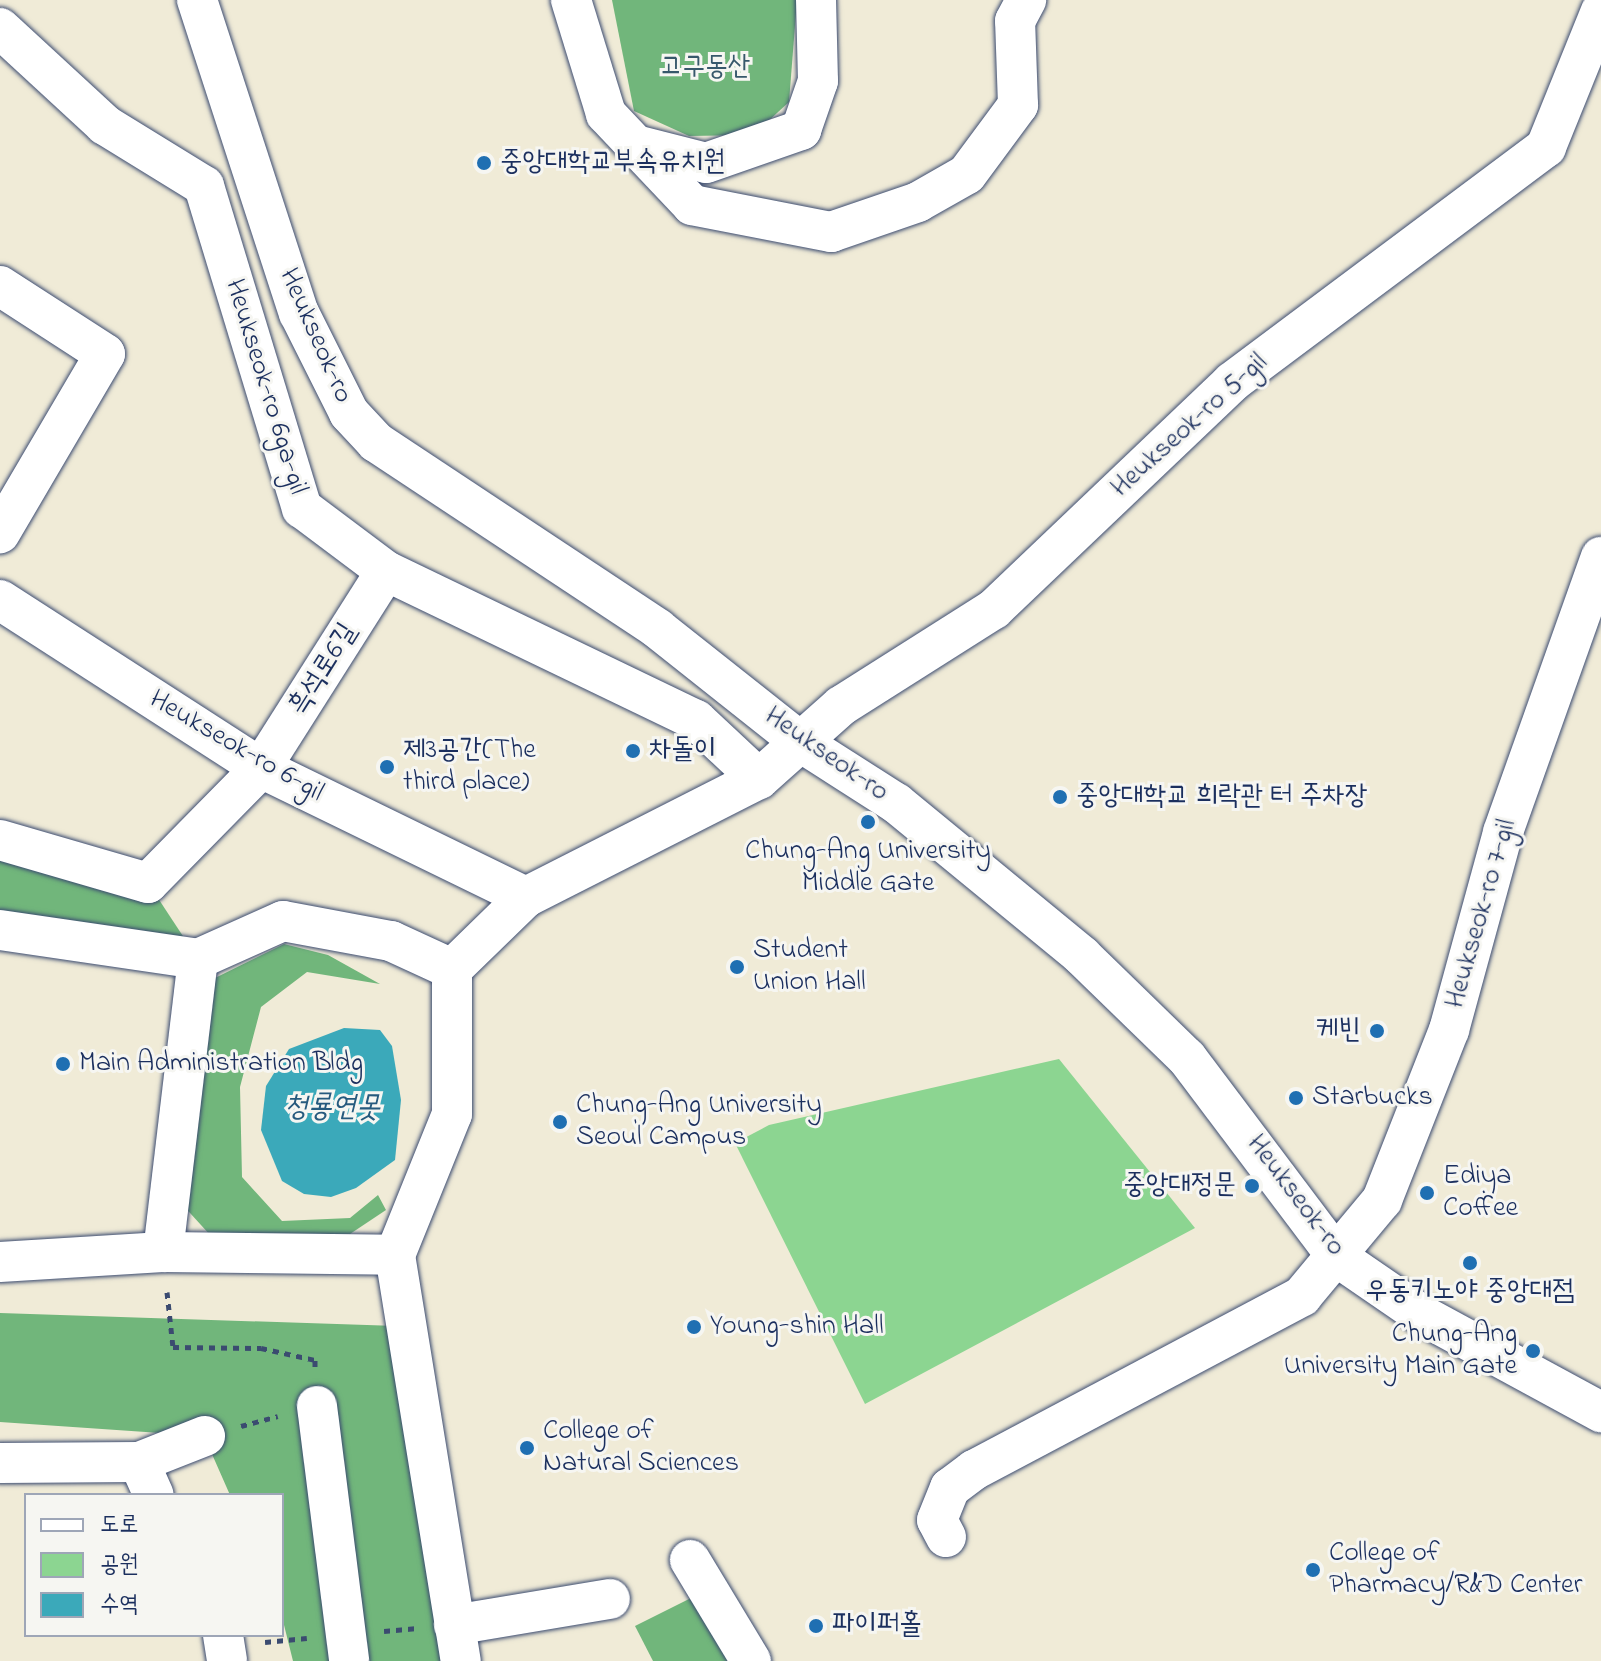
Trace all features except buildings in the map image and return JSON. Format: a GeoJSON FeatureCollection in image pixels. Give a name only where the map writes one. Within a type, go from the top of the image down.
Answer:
{"type":"FeatureCollection","features":[{"type":"Feature","properties":{"kind":"street","name":"Heukseok-ro"},"geometry":{"type":"LineString","coordinates":[[197,0],[299,313],[349,413],[418,476],[658,629],[802,743],[896,803],[1140,1009],[1240,1123],[1336,1256],[1422,1315],[1601,1412]]}},
{"type":"Feature","properties":{"kind":"street"},"geometry":{"type":"LineString","coordinates":[[571,0],[606,114],[692,205],[831,232],[918,202],[967,174],[1018,105],[1015,21],[1026,0]]}},
{"type":"Feature","properties":{"kind":"street"},"geometry":{"type":"LineString","coordinates":[[636,145],[706,163],[801,130],[818,81],[816,0]]}},
{"type":"Feature","properties":{"kind":"street","name":"Heukseok-ro 5-gil"},"geometry":{"type":"LineString","coordinates":[[802,743],[841,706],[994,609],[1232,382],[1546,147],[1601,11]]}},
{"type":"Feature","properties":{"kind":"street","name":"Heukseok-ro 6ga-gil"},"geometry":{"type":"LineString","coordinates":[[0,28],[105,125],[204,186],[302,508],[386,571],[696,720],[759,779]]}},
{"type":"Feature","properties":{"kind":"street"},"geometry":{"type":"LineString","coordinates":[[0,286],[105,354],[0,533]]}},
{"type":"Feature","properties":{"kind":"street","name":"Heukseok-ro 7-gil"},"geometry":{"type":"LineString","coordinates":[[946,1537],[937,1520],[950,1488],[974,1470],[1302,1296],[1382,1200],[1449,1030],[1503,832],[1601,557]]}},
{"type":"Feature","properties":{"kind":"street","name":"흑석로6길"},"geometry":{"type":"LineString","coordinates":[[0,840],[148,883],[261,768],[386,571]]}},
{"type":"Feature","properties":{"kind":"street","name":"Heukseok-ro 6-gil"},"geometry":{"type":"LineString","coordinates":[[0,600],[261,768],[526,897]]}},
{"type":"Feature","properties":{"kind":"street"},"geometry":{"type":"LineString","coordinates":[[610,1599],[458,1643],[395,1255],[452,1114],[452,969],[526,897],[759,779],[802,743]]}},
{"type":"Feature","properties":{"kind":"street"},"geometry":{"type":"LineString","coordinates":[[0,930],[198,959],[283,921],[391,941],[452,969]]}},
{"type":"Feature","properties":{"kind":"street"},"geometry":{"type":"LineString","coordinates":[[163,1252],[198,959]]}},
{"type":"Feature","properties":{"kind":"street"},"geometry":{"type":"LineString","coordinates":[[0,1262],[163,1252],[395,1255]]}},
{"type":"Feature","properties":{"kind":"street"},"geometry":{"type":"LineString","coordinates":[[317,1406],[349,1661]]}},
{"type":"Feature","properties":{"kind":"street"},"geometry":{"type":"LineString","coordinates":[[0,1463],[146,1478],[205,1436]]}},
{"type":"Feature","properties":{"kind":"street"},"geometry":{"type":"LineString","coordinates":[[690,1560],[751,1661]]}},
{"type":"Feature","properties":{"kind":"street"},"geometry":{"type":"LineString","coordinates":[[223,1637],[227,1661]]}},
{"type":"Feature","properties":{"kind":"path"},"geometry":{"type":"LineString","coordinates":[[163,1252],[173,1347],[261,1348],[315,1360],[317,1406],[205,1436]]}},
{"type":"Feature","properties":{"kind":"green space","name":"고구동산"},"geometry":{"type":"Polygon","coordinates":[[[612,0],[797,0],[789,102],[753,135],[689,136],[634,111],[612,0]]]}},
{"type":"Feature","properties":{"kind":"green space"},"geometry":{"type":"Polygon","coordinates":[[[0,840],[148,883],[198,959],[0,930],[0,840]]]}},
{"type":"Feature","properties":{"kind":"green space"},"geometry":{"type":"Polygon","coordinates":[[[284,944],[328,955],[380,984],[307,972],[261,1007],[240,1087],[242,1177],[282,1221],[350,1218],[378,1195],[386,1210],[350,1234],[211,1236],[180,1202],[215,978],[284,944]]]}},
{"type":"Feature","properties":{"kind":"green space"},"geometry":{"type":"Polygon","coordinates":[[[1059,1059],[1195,1228],[865,1404],[735,1143],[769,1125],[1059,1059]]]}},
{"type":"Feature","properties":{"kind":"green space"},"geometry":{"type":"Polygon","coordinates":[[[0,1313],[397,1326],[444,1661],[293,1661],[284,1625],[284,1493],[229,1493],[204,1436],[0,1422],[0,1313]]]}},
{"type":"Feature","properties":{"kind":"green space"},"geometry":{"type":"Polygon","coordinates":[[[697,1595],[730,1661],[653,1661],[635,1626],[697,1595]]]}},
{"type":"Feature","properties":{"kind":"water","name":"청룡연못"},"geometry":{"type":"Polygon","coordinates":[[[344,1028],[380,1030],[392,1046],[401,1100],[395,1160],[356,1188],[331,1197],[304,1194],[282,1181],[261,1130],[266,1086],[289,1049],[344,1028]]]}},
{"type":"Feature","properties":{"kind":"place","name":"중앙대학교부속유치원"},"geometry":{"type":"Point","coordinates":[484,163]}},
{"type":"Feature","properties":{"kind":"place","name":"차돌이"},"geometry":{"type":"Point","coordinates":[633,751]}},
{"type":"Feature","properties":{"kind":"place","name":"제3공간(The third place)"},"geometry":{"type":"Point","coordinates":[387,767]}},
{"type":"Feature","properties":{"kind":"place","name":"중앙대학교 희락관 터 주차장"},"geometry":{"type":"Point","coordinates":[1060,797]}},
{"type":"Feature","properties":{"kind":"place","name":"Chung-Ang University Middle Gate"},"geometry":{"type":"Point","coordinates":[868,822]}},
{"type":"Feature","properties":{"kind":"place","name":"Student Union Hall"},"geometry":{"type":"Point","coordinates":[737,967]}},
{"type":"Feature","properties":{"kind":"place","name":"케빈"},"geometry":{"type":"Point","coordinates":[1377,1031]}},
{"type":"Feature","properties":{"kind":"place","name":"Main Administration Bldg"},"geometry":{"type":"Point","coordinates":[63,1064]}},
{"type":"Feature","properties":{"kind":"place","name":"Starbucks"},"geometry":{"type":"Point","coordinates":[1296,1098]}},
{"type":"Feature","properties":{"kind":"place","name":"Chung-Ang University Seoul Campus"},"geometry":{"type":"Point","coordinates":[560,1122]}},
{"type":"Feature","properties":{"kind":"place","name":"중앙대정문"},"geometry":{"type":"Point","coordinates":[1252,1186]}},
{"type":"Feature","properties":{"kind":"place","name":"Ediya Coffee"},"geometry":{"type":"Point","coordinates":[1427,1193]}},
{"type":"Feature","properties":{"kind":"place","name":"우동키노야 중앙대점"},"geometry":{"type":"Point","coordinates":[1470,1263]}},
{"type":"Feature","properties":{"kind":"place","name":"Young-shin Hall"},"geometry":{"type":"Point","coordinates":[694,1327]}},
{"type":"Feature","properties":{"kind":"place","name":"Chung-Ang University Main Gate"},"geometry":{"type":"Point","coordinates":[1533,1351]}},
{"type":"Feature","properties":{"kind":"place","name":"College of Natural Sciences"},"geometry":{"type":"Point","coordinates":[527,1448]}},
{"type":"Feature","properties":{"kind":"place","name":"College of Pharmacy/R&D Center"},"geometry":{"type":"Point","coordinates":[1313,1570]}},
{"type":"Feature","properties":{"kind":"place","name":"파이퍼홀"},"geometry":{"type":"Point","coordinates":[816,1626]}}]}
